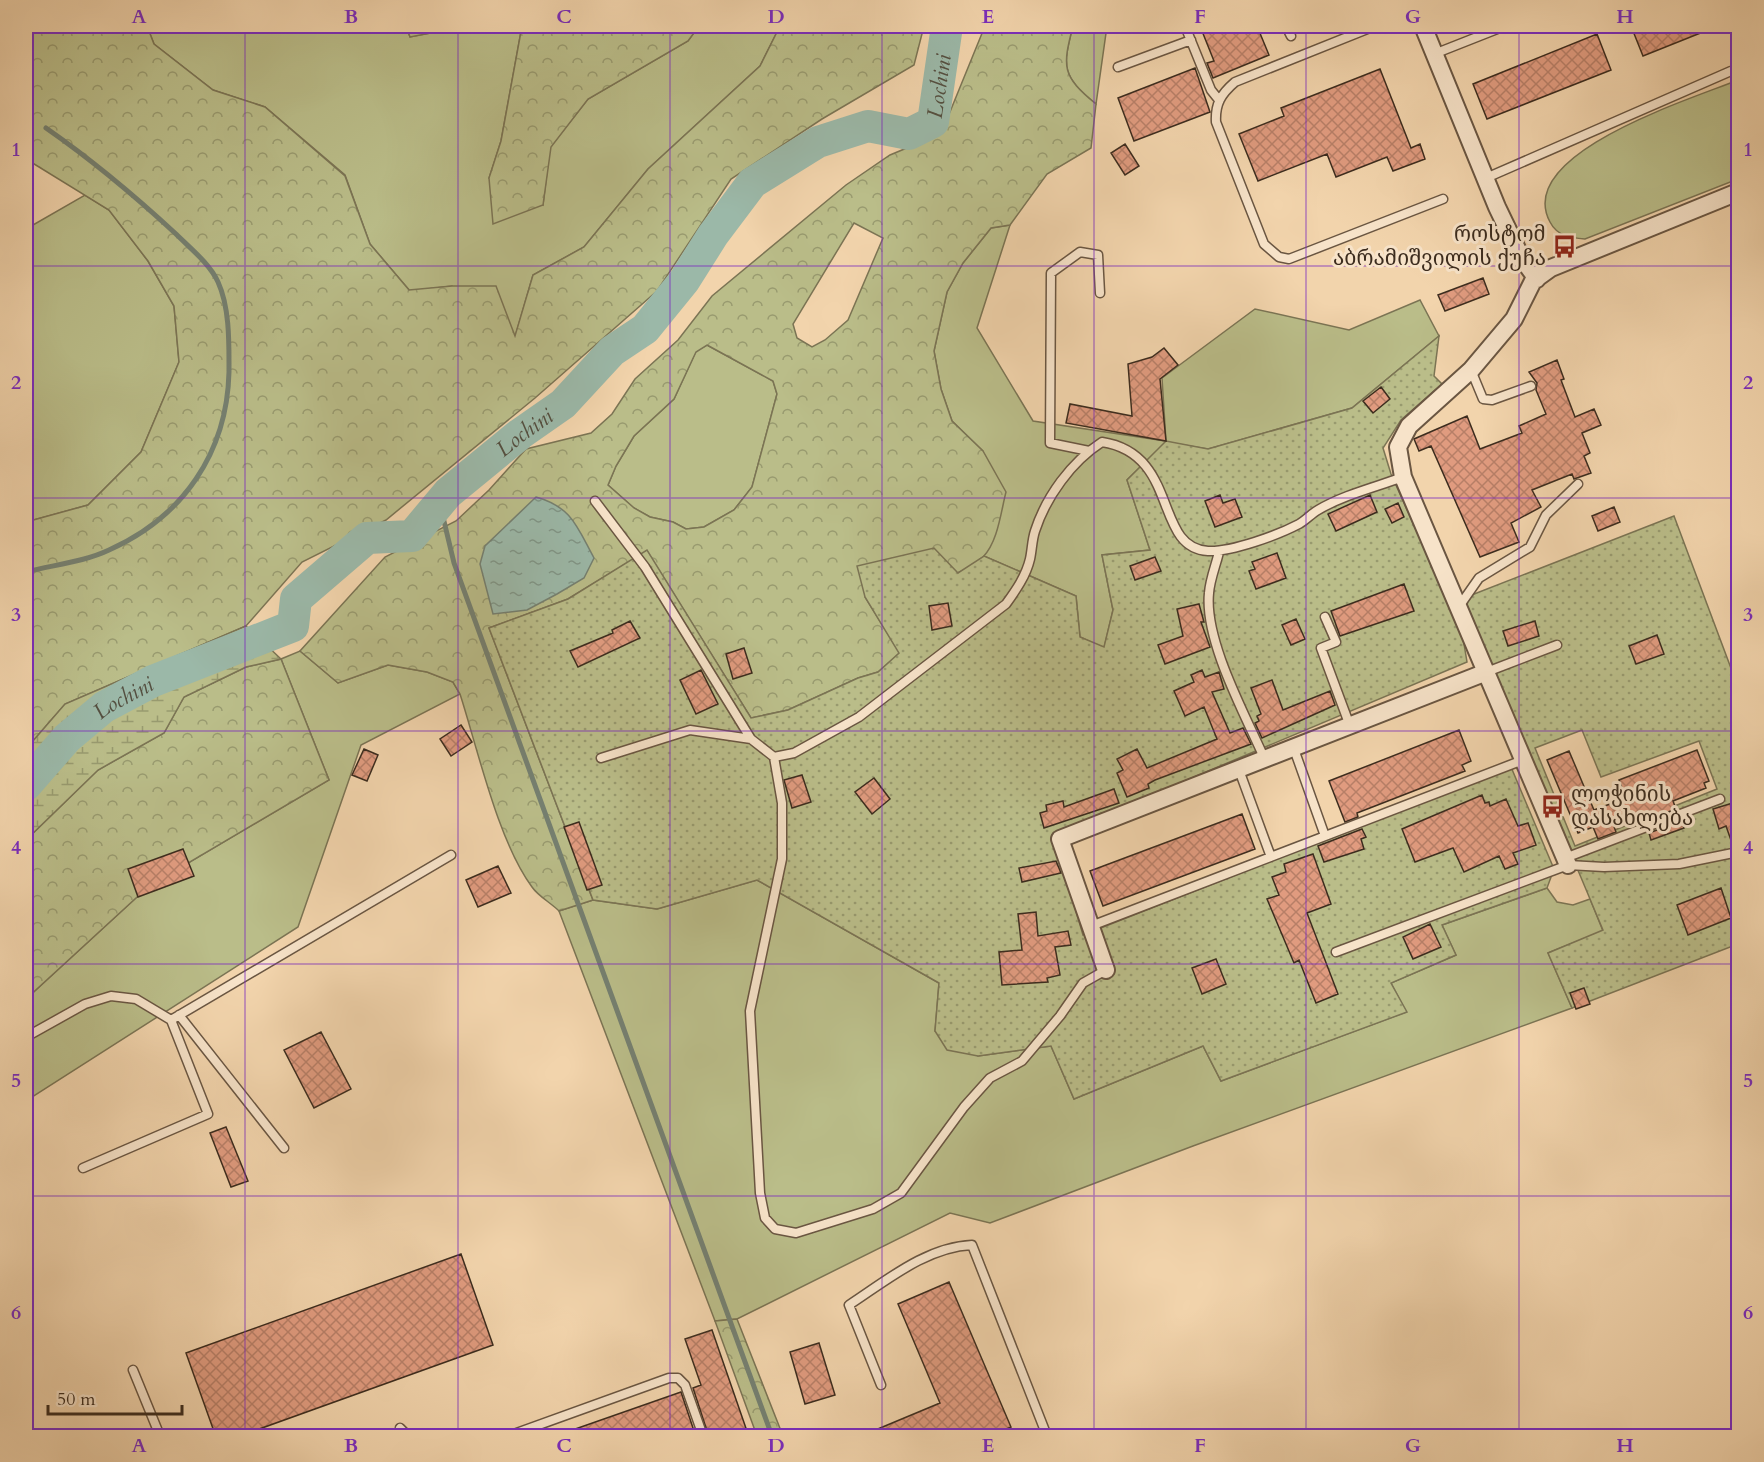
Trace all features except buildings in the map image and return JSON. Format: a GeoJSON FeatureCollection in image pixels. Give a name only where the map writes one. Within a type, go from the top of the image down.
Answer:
{"type":"FeatureCollection","features":[{"type":"Feature","properties":{"kind":"street"},"geometry":{"type":"LineString","coordinates":[[1423,26],[1521,257],[1537,279]]}},
{"type":"Feature","properties":{"kind":"street"},"geometry":{"type":"LineString","coordinates":[[1566,862],[1484,673],[1403,477],[1398,447],[1409,426],[1471,370],[1514,319],[1533,282],[1551,268],[1738,192]]}},
{"type":"Feature","properties":{"kind":"street"},"geometry":{"type":"LineString","coordinates":[[1106,970],[1060,839],[1484,673]]}},
{"type":"Feature","properties":{"kind":"lane"},"geometry":{"type":"LineString","coordinates":[[1185,26],[1211,90],[1219,100]]}},
{"type":"Feature","properties":{"kind":"lane"},"geometry":{"type":"LineString","coordinates":[[1287,26],[1291,36]]}},
{"type":"Feature","properties":{"kind":"lane"},"geometry":{"type":"LineString","coordinates":[[1375,26],[1235,82],[1224,91],[1219,100],[1215,109],[1216,122],[1264,244],[1279,257],[1289,259],[1443,200]]}},
{"type":"Feature","properties":{"kind":"lane"},"geometry":{"type":"LineString","coordinates":[[1434,54],[1505,26]]}},
{"type":"Feature","properties":{"kind":"lane"},"geometry":{"type":"LineString","coordinates":[[1118,67],[1191,40]]}},
{"type":"Feature","properties":{"kind":"lane"},"geometry":{"type":"LineString","coordinates":[[1486,178],[1731,71]]}},
{"type":"Feature","properties":{"kind":"lane"},"geometry":{"type":"LineString","coordinates":[[1089,451],[1050,443],[1051,273],[1080,252],[1098,255],[1100,293]]}},
{"type":"Feature","properties":{"kind":"lane"},"geometry":{"type":"LineString","coordinates":[[1471,370],[1482,399],[1492,400],[1531,386]]}},
{"type":"Feature","properties":{"kind":"lane"},"geometry":{"type":"LineString","coordinates":[[774,757],[794,753],[859,717],[1006,604],[1019,587],[1030,560],[1034,534],[1046,503],[1089,451],[1101,442],[1122,445],[1140,458],[1155,477],[1182,541],[1199,550],[1220,552],[1283,531],[1301,523],[1318,510],[1403,477]]}},
{"type":"Feature","properties":{"kind":"lane"},"geometry":{"type":"LineString","coordinates":[[1457,608],[1479,578],[1530,547],[1546,515],[1578,484]]}},
{"type":"Feature","properties":{"kind":"lane"},"geometry":{"type":"LineString","coordinates":[[595,501],[645,567],[751,739],[774,757],[782,803],[782,859],[754,986],[750,1011],[750,1039],[760,1193],[765,1218],[775,1229],[796,1233],[873,1209],[901,1192],[964,1107],[990,1078],[1022,1061],[1060,1016],[1083,983],[1106,970]]}},
{"type":"Feature","properties":{"kind":"lane"},"geometry":{"type":"LineString","coordinates":[[1220,552],[1208,593],[1212,621],[1223,665],[1265,760]]}},
{"type":"Feature","properties":{"kind":"lane"},"geometry":{"type":"LineString","coordinates":[[1325,617],[1336,642],[1321,648],[1350,726]]}},
{"type":"Feature","properties":{"kind":"lane"},"geometry":{"type":"LineString","coordinates":[[1484,673],[1557,645]]}},
{"type":"Feature","properties":{"kind":"lane"},"geometry":{"type":"LineString","coordinates":[[601,759],[690,730],[751,739]]}},
{"type":"Feature","properties":{"kind":"lane"},"geometry":{"type":"LineString","coordinates":[[1294,749],[1325,836]]}},
{"type":"Feature","properties":{"kind":"lane"},"geometry":{"type":"LineString","coordinates":[[1091,926],[1523,760]]}},
{"type":"Feature","properties":{"kind":"lane"},"geometry":{"type":"LineString","coordinates":[[1239,770],[1271,857]]}},
{"type":"Feature","properties":{"kind":"lane"},"geometry":{"type":"LineString","coordinates":[[1336,952],[1720,799]]}},
{"type":"Feature","properties":{"kind":"lane"},"geometry":{"type":"LineString","coordinates":[[1566,862],[1604,867],[1679,864],[1738,852]]}},
{"type":"Feature","properties":{"kind":"lane"},"geometry":{"type":"LineString","coordinates":[[175,1017],[451,855]]}},
{"type":"Feature","properties":{"kind":"lane"},"geometry":{"type":"LineString","coordinates":[[26,1037],[85,1004],[111,996],[136,999],[175,1017],[284,1148]]}},
{"type":"Feature","properties":{"kind":"lane"},"geometry":{"type":"LineString","coordinates":[[83,1168],[208,1114],[175,1017]]}},
{"type":"Feature","properties":{"kind":"lane"},"geometry":{"type":"LineString","coordinates":[[882,1385],[849,1305],[924,1258],[951,1246],[972,1245],[1047,1437]]}},
{"type":"Feature","properties":{"kind":"lane"},"geometry":{"type":"LineString","coordinates":[[133,1370],[160,1437]]}},
{"type":"Feature","properties":{"kind":"lane"},"geometry":{"type":"LineString","coordinates":[[508,1437],[669,1378],[678,1378],[685,1385],[703,1437]]}},
{"type":"Feature","properties":{"kind":"lane"},"geometry":{"type":"LineString","coordinates":[[400,1428],[408,1437]]}},
{"type":"Feature","properties":{"kind":"green space"},"geometry":{"type":"Polygon","coordinates":[[[26,26],[147,26],[154,44],[213,90],[265,107],[345,176],[370,244],[409,290],[452,286],[496,286],[515,336],[533,275],[584,247],[648,169],[760,66],[780,26],[924,26],[914,65],[822,119],[731,179],[657,291],[535,398],[386,520],[302,562],[246,626],[65,704],[26,749],[26,522],[88,505],[141,452],[179,362],[174,306],[148,261],[109,210],[26,159],[26,26]]]}},
{"type":"Feature","properties":{"kind":"green space"},"geometry":{"type":"Polygon","coordinates":[[[147,26],[406,26],[410,37],[467,26],[522,26],[501,141],[489,178],[543,205],[550,147],[588,99],[688,41],[699,26],[780,26],[760,66],[648,169],[584,247],[533,275],[515,337],[452,286],[410,291],[370,244],[345,175],[265,107],[213,90],[154,44],[147,26]]]}},
{"type":"Feature","properties":{"kind":"green space"},"geometry":{"type":"Polygon","coordinates":[[[406,26],[467,26],[410,37],[406,26]]]}},
{"type":"Feature","properties":{"kind":"green space"},"geometry":{"type":"Polygon","coordinates":[[[522,26],[699,26],[688,41],[588,99],[551,147],[543,205],[493,224],[489,178],[501,141],[522,26]]]}},
{"type":"Feature","properties":{"kind":"green space"},"geometry":{"type":"Polygon","coordinates":[[[985,26],[1073,26],[1066,62],[1071,78],[1096,104],[1091,148],[1047,174],[1010,225],[991,228],[963,263],[947,292],[934,351],[941,389],[952,421],[983,451],[1006,492],[992,543],[983,557],[959,572],[927,583],[865,597],[900,653],[878,672],[858,678],[788,710],[751,718],[647,551],[568,599],[489,628],[593,900],[559,911],[532,887],[509,845],[490,794],[460,694],[453,682],[427,672],[388,665],[338,683],[300,651],[385,557],[456,521],[489,490],[526,449],[591,433],[612,414],[635,379],[678,340],[712,296],[846,185],[890,155],[926,140],[945,124],[985,26]],[[854,223],[793,324],[797,338],[812,347],[825,340],[848,320],[883,238],[854,223]],[[707,345],[696,352],[674,399],[634,436],[616,466],[608,485],[634,508],[650,517],[673,522],[686,529],[704,527],[734,510],[752,487],[777,394],[773,381],[707,345]]]}},
{"type":"Feature","properties":{"kind":"green space"},"geometry":{"type":"Polygon","coordinates":[[[1073,26],[1107,26],[1096,104],[1077,86],[1068,70],[1067,52],[1073,26]]]}},
{"type":"Feature","properties":{"kind":"green space"},"geometry":{"type":"Polygon","coordinates":[[[1738,80],[1738,179],[1585,239],[1565,235],[1553,227],[1546,197],[1558,173],[1582,151],[1614,132],[1650,115],[1738,80]]]}},
{"type":"Feature","properties":{"kind":"green space"},"geometry":{"type":"Polygon","coordinates":[[[85,195],[109,210],[148,261],[174,306],[179,362],[141,452],[88,505],[26,522],[26,229],[85,195]]]}},
{"type":"Feature","properties":{"kind":"green space"},"geometry":{"type":"Polygon","coordinates":[[[1010,225],[977,328],[1033,421],[1166,441],[1162,378],[1255,309],[1349,330],[1420,300],[1439,336],[1352,408],[1208,449],[1166,442],[1127,480],[1150,550],[1102,555],[1113,610],[1104,648],[1080,637],[1076,596],[984,556],[997,529],[983,451],[952,421],[941,389],[934,351],[947,292],[963,263],[991,228],[1010,225]]]}},
{"type":"Feature","properties":{"kind":"green space"},"geometry":{"type":"Polygon","coordinates":[[[1439,336],[1434,376],[1442,384],[1401,420],[1383,448],[1391,474],[1462,632],[1467,662],[1054,836],[1083,935],[1511,767],[1554,869],[1547,888],[1442,925],[1456,955],[1391,983],[1407,1012],[1221,1081],[1203,1046],[1074,1099],[1051,1046],[978,1056],[947,1050],[935,1031],[939,983],[757,880],[657,909],[593,900],[489,628],[568,599],[647,550],[751,718],[788,710],[858,678],[878,672],[899,653],[865,597],[857,566],[934,548],[958,573],[984,556],[1076,596],[1080,637],[1104,647],[1113,610],[1102,555],[1150,550],[1127,480],[1166,441],[1208,449],[1352,408],[1439,336]]]}},
{"type":"Feature","properties":{"kind":"green space"},"geometry":{"type":"Polygon","coordinates":[[[707,345],[773,381],[777,394],[752,487],[734,510],[704,527],[686,529],[673,522],[650,517],[634,508],[608,485],[616,466],[634,436],[674,399],[696,351],[707,345]]]}},
{"type":"Feature","properties":{"kind":"green space"},"geometry":{"type":"Polygon","coordinates":[[[1674,516],[1738,687],[1738,944],[1572,1008],[1548,953],[1603,930],[1464,598],[1674,516]],[[1582,730],[1535,748],[1575,846],[1717,789],[1699,741],[1601,777],[1582,730]]]}},
{"type":"Feature","properties":{"kind":"green space"},"geometry":{"type":"Polygon","coordinates":[[[246,626],[281,659],[246,667],[184,697],[164,733],[98,770],[26,840],[26,749],[65,704],[246,626]]]}},
{"type":"Feature","properties":{"kind":"green space"},"geometry":{"type":"Polygon","coordinates":[[[300,651],[338,683],[388,665],[427,672],[453,682],[460,694],[361,745],[298,927],[26,1101],[26,999],[149,886],[329,780],[281,659],[300,651]]]}},
{"type":"Feature","properties":{"kind":"green space"},"geometry":{"type":"Polygon","coordinates":[[[281,659],[329,780],[149,886],[26,999],[26,840],[98,770],[164,733],[184,697],[246,667],[281,659]]]}},
{"type":"Feature","properties":{"kind":"green space"},"geometry":{"type":"Polygon","coordinates":[[[757,880],[939,983],[935,1031],[978,1056],[1051,1046],[1074,1099],[1203,1046],[1221,1081],[1406,1012],[1391,983],[1456,955],[1442,925],[1547,888],[1557,902],[1573,905],[1590,899],[1603,931],[1548,953],[1572,1008],[1193,1146],[990,1223],[950,1213],[737,1319],[715,1321],[559,911],[593,900],[657,909],[757,880]]]}},
{"type":"Feature","properties":{"kind":"green space"},"geometry":{"type":"Polygon","coordinates":[[[737,1319],[783,1436],[757,1436],[715,1321],[737,1319]]]}},
{"type":"Feature","properties":{"kind":"water"},"geometry":{"type":"Polygon","coordinates":[[[536,497],[558,506],[566,513],[578,528],[594,558],[584,578],[557,594],[527,610],[493,614],[480,564],[485,546],[536,497]]]}},
{"type":"Feature","properties":{"kind":"waterway","name":"Lochini"},"geometry":{"type":"LineString","coordinates":[[26,785],[67,738],[104,707],[153,681],[293,626],[296,599],[367,538],[412,536],[448,493],[520,434],[563,404],[612,351],[645,329],[684,281],[713,235],[752,183],[818,142],[868,126],[909,134],[933,122],[947,26]]}},
{"type":"Feature","properties":{"kind":"waterway"},"geometry":{"type":"LineString","coordinates":[[26,572],[79,560],[109,550],[159,520],[179,501],[196,479],[210,455],[220,429],[229,372],[225,303],[218,282],[210,269],[176,234],[129,192],[46,128]]}},
{"type":"Feature","properties":{"kind":"waterway"},"geometry":{"type":"LineString","coordinates":[[448,493],[443,517],[454,563],[772,1436]]}},
{"type":"Feature","properties":{"kind":"place","name":"როსტომ აბრამიშვილის ქუჩა"},"geometry":{"type":"Point","coordinates":[1564,246]}},
{"type":"Feature","properties":{"kind":"place","name":"ლოჭინის დასახლება"},"geometry":{"type":"Point","coordinates":[1553,806]}}]}
